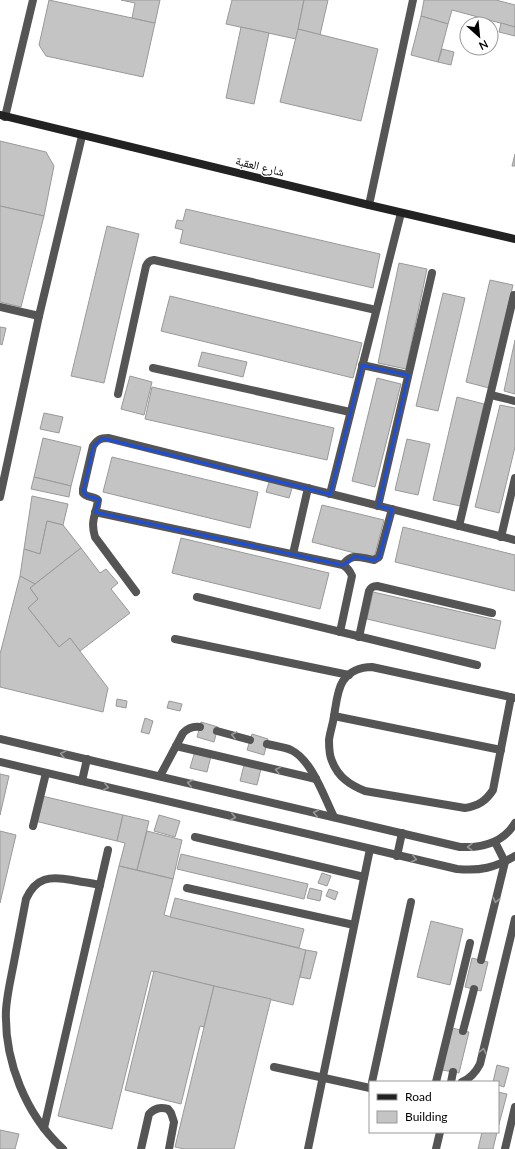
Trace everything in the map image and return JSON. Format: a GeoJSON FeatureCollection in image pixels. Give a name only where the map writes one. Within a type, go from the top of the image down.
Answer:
{"type":"FeatureCollection","features":[{"type":"Feature","properties":{"kind":"street"},"geometry":{"type":"LineString","coordinates":[[3,116],[33,0]]}},
{"type":"Feature","properties":{"kind":"street"},"geometry":{"type":"LineString","coordinates":[[369,205],[413,0]]}},
{"type":"Feature","properties":{"kind":"street","name":"شارع العقبة"},"geometry":{"type":"LineString","coordinates":[[3,116],[515,239]]}},
{"type":"Feature","properties":{"kind":"street"},"geometry":{"type":"LineString","coordinates":[[0,497],[39,316],[82,136]]}},
{"type":"Feature","properties":{"kind":"street"},"geometry":{"type":"LineString","coordinates":[[330,494],[401,212]]}},
{"type":"Feature","properties":{"kind":"street"},"geometry":{"type":"LineString","coordinates":[[118,394],[146,266],[150,261],[154,260],[376,310]]}},
{"type":"Feature","properties":{"kind":"street"},"geometry":{"type":"LineString","coordinates":[[378,506],[432,273]]}},
{"type":"Feature","properties":{"kind":"street"},"geometry":{"type":"LineString","coordinates":[[460,526],[514,294]]}},
{"type":"Feature","properties":{"kind":"street"},"geometry":{"type":"LineString","coordinates":[[0,307],[39,316]]}},
{"type":"Feature","properties":{"kind":"street"},"geometry":{"type":"LineString","coordinates":[[362,365],[408,376]]}},
{"type":"Feature","properties":{"kind":"street"},"geometry":{"type":"LineString","coordinates":[[153,368],[350,412]]}},
{"type":"Feature","properties":{"kind":"street"},"geometry":{"type":"LineString","coordinates":[[491,395],[515,401]]}},
{"type":"Feature","properties":{"kind":"street"},"geometry":{"type":"LineString","coordinates":[[136,592],[95,537],[93,520],[98,500],[87,496],[83,491],[93,446],[96,441],[102,438],[108,438],[515,540]]}},
{"type":"Feature","properties":{"kind":"street"},"geometry":{"type":"LineString","coordinates":[[501,537],[515,478]]}},
{"type":"Feature","properties":{"kind":"street"},"geometry":{"type":"LineString","coordinates":[[292,554],[308,488]]}},
{"type":"Feature","properties":{"kind":"street"},"geometry":{"type":"LineString","coordinates":[[343,565],[351,557],[374,560],[379,557],[392,509]]}},
{"type":"Feature","properties":{"kind":"street"},"geometry":{"type":"LineString","coordinates":[[95,512],[343,565],[347,567],[352,576],[340,632]]}},
{"type":"Feature","properties":{"kind":"street"},"geometry":{"type":"LineString","coordinates":[[359,637],[368,591],[374,586],[492,613]]}},
{"type":"Feature","properties":{"kind":"street"},"geometry":{"type":"LineString","coordinates":[[196,597],[477,665]]}},
{"type":"Feature","properties":{"kind":"street"},"geometry":{"type":"LineString","coordinates":[[175,639],[349,675]]}},
{"type":"Feature","properties":{"kind":"street"},"geometry":{"type":"LineString","coordinates":[[364,667],[372,667],[513,698],[493,790],[488,798],[481,804],[473,807],[461,807],[365,791],[354,787],[345,780],[337,772],[332,762],[329,751],[329,739],[339,690],[349,675],[364,667]]}},
{"type":"Feature","properties":{"kind":"street"},"geometry":{"type":"LineString","coordinates":[[334,716],[501,750]]}},
{"type":"Feature","properties":{"kind":"street"},"geometry":{"type":"LineString","coordinates":[[160,776],[183,733],[195,726],[200,727]]}},
{"type":"Feature","properties":{"kind":"street"},"geometry":{"type":"LineString","coordinates":[[217,731],[250,740]]}},
{"type":"Feature","properties":{"kind":"street"},"geometry":{"type":"LineString","coordinates":[[0,739],[460,847],[473,848],[495,842],[505,835],[515,823]]}},
{"type":"Feature","properties":{"kind":"street"},"geometry":{"type":"LineString","coordinates":[[267,744],[284,748],[298,754],[304,759],[310,767],[334,817]]}},
{"type":"Feature","properties":{"kind":"street"},"geometry":{"type":"LineString","coordinates":[[176,746],[316,780]]}},
{"type":"Feature","properties":{"kind":"street"},"geometry":{"type":"LineString","coordinates":[[82,781],[87,759]]}},
{"type":"Feature","properties":{"kind":"street"},"geometry":{"type":"LineString","coordinates":[[0,762],[457,869],[473,870],[488,868],[505,862],[515,856]]}},
{"type":"Feature","properties":{"kind":"street"},"geometry":{"type":"LineString","coordinates":[[32,826],[46,773]]}},
{"type":"Feature","properties":{"kind":"street"},"geometry":{"type":"LineString","coordinates":[[397,856],[402,833]]}},
{"type":"Feature","properties":{"kind":"street"},"geometry":{"type":"LineString","coordinates":[[195,837],[364,877]]}},
{"type":"Feature","properties":{"kind":"street"},"geometry":{"type":"LineString","coordinates":[[481,960],[505,862],[495,842]]}},
{"type":"Feature","properties":{"kind":"street"},"geometry":{"type":"LineString","coordinates":[[308,1149],[370,849]]}},
{"type":"Feature","properties":{"kind":"street"},"geometry":{"type":"LineString","coordinates":[[44,1128],[108,850]]}},
{"type":"Feature","properties":{"kind":"street"},"geometry":{"type":"LineString","coordinates":[[63,1149],[44,1128],[30,1106],[19,1084],[7,1035],[6,1010],[9,985],[26,899],[29,891],[35,884],[43,880],[61,878],[100,885]]}},
{"type":"Feature","properties":{"kind":"street"},"geometry":{"type":"LineString","coordinates":[[187,888],[354,925]]}},
{"type":"Feature","properties":{"kind":"street"},"geometry":{"type":"LineString","coordinates":[[372,1081],[411,902]]}},
{"type":"Feature","properties":{"kind":"street"},"geometry":{"type":"LineString","coordinates":[[464,1081],[471,1077],[480,1064],[515,919]]}},
{"type":"Feature","properties":{"kind":"street"},"geometry":{"type":"LineString","coordinates":[[436,1081],[470,943]]}},
{"type":"Feature","properties":{"kind":"street"},"geometry":{"type":"LineString","coordinates":[[463,1031],[474,989]]}},
{"type":"Feature","properties":{"kind":"street"},"geometry":{"type":"LineString","coordinates":[[274,1067],[369,1088]]}},
{"type":"Feature","properties":{"kind":"street"},"geometry":{"type":"LineString","coordinates":[[451,1081],[453,1072]]}},
{"type":"Feature","properties":{"kind":"street"},"geometry":{"type":"LineString","coordinates":[[505,1149],[515,1107]]}},
{"type":"Feature","properties":{"kind":"street"},"geometry":{"type":"LineString","coordinates":[[141,1149],[149,1114],[158,1108],[168,1109],[173,1117],[174,1122],[169,1149]]}},
{"type":"Feature","properties":{"kind":"street"},"geometry":{"type":"LineString","coordinates":[[436,1149],[440,1133]]}},
{"type":"Feature","properties":{"kind":"highlighted area"},"geometry":{"type":"Polygon","coordinates":[[[362,365],[408,375],[378,506],[392,509],[379,557],[374,560],[355,556],[343,565],[95,512],[99,499],[87,496],[83,491],[93,446],[102,438],[330,494],[362,365]]]}},
{"type":"Feature","properties":{"kind":"building"},"geometry":{"type":"Polygon","coordinates":[[[49,0],[155,23],[143,77],[46,56],[39,45],[49,0]]]}},
{"type":"Feature","properties":{"kind":"building"},"geometry":{"type":"Polygon","coordinates":[[[121,0],[160,0],[155,23],[132,18],[135,3],[121,0]]]}},
{"type":"Feature","properties":{"kind":"building"},"geometry":{"type":"Polygon","coordinates":[[[232,0],[304,0],[296,39],[226,24],[232,0]]]}},
{"type":"Feature","properties":{"kind":"building"},"geometry":{"type":"Polygon","coordinates":[[[304,0],[328,0],[320,35],[298,29],[304,0]]]}},
{"type":"Feature","properties":{"kind":"building"},"geometry":{"type":"Polygon","coordinates":[[[424,0],[496,0],[515,5],[515,27],[499,23],[499,16],[474,16],[452,10],[448,24],[421,16],[424,0]]]}},
{"type":"Feature","properties":{"kind":"building"},"geometry":{"type":"Polygon","coordinates":[[[421,16],[448,24],[438,62],[411,55],[421,16]]]}},
{"type":"Feature","properties":{"kind":"building"},"geometry":{"type":"Polygon","coordinates":[[[501,23],[515,27],[515,36],[499,32],[501,23]]]}},
{"type":"Feature","properties":{"kind":"building"},"geometry":{"type":"Polygon","coordinates":[[[241,27],[269,33],[254,104],[226,98],[241,27]]]}},
{"type":"Feature","properties":{"kind":"building"},"geometry":{"type":"Polygon","coordinates":[[[298,29],[378,49],[361,121],[280,102],[298,29]]]}},
{"type":"Feature","properties":{"kind":"building"},"geometry":{"type":"Polygon","coordinates":[[[442,49],[454,52],[451,65],[438,62],[442,49]]]}},
{"type":"Feature","properties":{"kind":"building"},"geometry":{"type":"Polygon","coordinates":[[[0,141],[46,152],[54,166],[44,216],[0,206],[0,141]]]}},
{"type":"Feature","properties":{"kind":"building"},"geometry":{"type":"Polygon","coordinates":[[[515,154],[515,166],[512,166],[515,154]]]}},
{"type":"Feature","properties":{"kind":"building"},"geometry":{"type":"Polygon","coordinates":[[[0,206],[44,216],[21,307],[0,302],[0,206]]]}},
{"type":"Feature","properties":{"kind":"building"},"geometry":{"type":"Polygon","coordinates":[[[186,209],[380,254],[373,288],[180,243],[183,230],[175,228],[177,220],[183,221],[186,209]]]}},
{"type":"Feature","properties":{"kind":"building"},"geometry":{"type":"Polygon","coordinates":[[[107,226],[139,234],[104,383],[71,376],[107,226]]]}},
{"type":"Feature","properties":{"kind":"building"},"geometry":{"type":"Polygon","coordinates":[[[399,263],[427,269],[406,369],[378,363],[399,263]]]}},
{"type":"Feature","properties":{"kind":"building"},"geometry":{"type":"Polygon","coordinates":[[[490,280],[513,285],[489,388],[466,382],[490,280]]]}},
{"type":"Feature","properties":{"kind":"building"},"geometry":{"type":"Polygon","coordinates":[[[443,293],[465,298],[438,411],[416,406],[443,293]]]}},
{"type":"Feature","properties":{"kind":"building"},"geometry":{"type":"Polygon","coordinates":[[[170,296],[362,343],[353,378],[161,331],[170,296]]]}},
{"type":"Feature","properties":{"kind":"building"},"geometry":{"type":"Polygon","coordinates":[[[0,327],[6,328],[2,345],[0,344],[0,327]]]}},
{"type":"Feature","properties":{"kind":"building"},"geometry":{"type":"Polygon","coordinates":[[[515,340],[515,394],[504,391],[515,340]]]}},
{"type":"Feature","properties":{"kind":"building"},"geometry":{"type":"Polygon","coordinates":[[[202,352],[247,362],[243,377],[198,366],[202,352]]]}},
{"type":"Feature","properties":{"kind":"building"},"geometry":{"type":"Polygon","coordinates":[[[130,376],[152,382],[144,415],[121,409],[130,376]]]}},
{"type":"Feature","properties":{"kind":"building"},"geometry":{"type":"Polygon","coordinates":[[[377,378],[401,384],[375,487],[352,481],[377,378]]]}},
{"type":"Feature","properties":{"kind":"building"},"geometry":{"type":"Polygon","coordinates":[[[152,387],[334,428],[327,460],[145,419],[152,387]]]}},
{"type":"Feature","properties":{"kind":"building"},"geometry":{"type":"Polygon","coordinates":[[[457,397],[484,404],[460,506],[433,500],[457,397]]]}},
{"type":"Feature","properties":{"kind":"building"},"geometry":{"type":"Polygon","coordinates":[[[500,405],[515,408],[515,447],[499,513],[475,507],[500,405]]]}},
{"type":"Feature","properties":{"kind":"building"},"geometry":{"type":"Polygon","coordinates":[[[44,413],[63,417],[59,433],[40,429],[44,413]]]}},
{"type":"Feature","properties":{"kind":"building"},"geometry":{"type":"Polygon","coordinates":[[[43,438],[81,447],[71,486],[34,477],[43,438]]]}},
{"type":"Feature","properties":{"kind":"building"},"geometry":{"type":"Polygon","coordinates":[[[407,439],[430,444],[418,495],[395,490],[407,439]]]}},
{"type":"Feature","properties":{"kind":"building"},"geometry":{"type":"Polygon","coordinates":[[[112,457],[258,492],[250,528],[103,492],[112,457]]]}},
{"type":"Feature","properties":{"kind":"building"},"geometry":{"type":"Polygon","coordinates":[[[34,477],[71,486],[69,497],[31,489],[34,477]]]}},
{"type":"Feature","properties":{"kind":"building"},"geometry":{"type":"Polygon","coordinates":[[[270,479],[293,485],[289,498],[266,492],[270,479]]]}},
{"type":"Feature","properties":{"kind":"building"},"geometry":{"type":"Polygon","coordinates":[[[32,496],[68,504],[63,525],[47,521],[40,554],[24,549],[32,496]]]}},
{"type":"Feature","properties":{"kind":"building"},"geometry":{"type":"Polygon","coordinates":[[[322,505],[384,520],[374,558],[312,542],[322,505]]]}},
{"type":"Feature","properties":{"kind":"building"},"geometry":{"type":"Polygon","coordinates":[[[47,521],[63,525],[81,548],[35,584],[20,576],[24,549],[40,554],[47,521]]]}},
{"type":"Feature","properties":{"kind":"building"},"geometry":{"type":"Polygon","coordinates":[[[403,527],[515,555],[515,591],[395,562],[403,527]]]}},
{"type":"Feature","properties":{"kind":"building"},"geometry":{"type":"Polygon","coordinates":[[[181,538],[329,573],[320,609],[172,573],[181,538]]]}},
{"type":"Feature","properties":{"kind":"building"},"geometry":{"type":"Polygon","coordinates":[[[81,548],[100,573],[106,569],[118,583],[111,589],[130,613],[80,651],[70,638],[59,647],[28,608],[38,599],[30,588],[81,548]]]}},
{"type":"Feature","properties":{"kind":"building"},"geometry":{"type":"Polygon","coordinates":[[[20,576],[35,584],[30,588],[38,599],[28,608],[59,647],[70,638],[108,688],[103,712],[0,687],[0,654],[20,576]]]}},
{"type":"Feature","properties":{"kind":"building"},"geometry":{"type":"Polygon","coordinates":[[[373,592],[501,621],[495,649],[367,619],[373,592]]]}},
{"type":"Feature","properties":{"kind":"building"},"geometry":{"type":"Polygon","coordinates":[[[117,699],[127,701],[126,708],[116,706],[117,699]]]}},
{"type":"Feature","properties":{"kind":"building"},"geometry":{"type":"Polygon","coordinates":[[[169,701],[182,704],[180,711],[167,708],[169,701]]]}},
{"type":"Feature","properties":{"kind":"building"},"geometry":{"type":"Polygon","coordinates":[[[145,718],[153,721],[149,734],[141,732],[145,718]]]}},
{"type":"Feature","properties":{"kind":"building"},"geometry":{"type":"Polygon","coordinates":[[[201,722],[218,727],[214,742],[197,737],[201,722]]]}},
{"type":"Feature","properties":{"kind":"building"},"geometry":{"type":"Polygon","coordinates":[[[252,734],[268,739],[264,755],[247,750],[252,734]]]}},
{"type":"Feature","properties":{"kind":"building"},"geometry":{"type":"Polygon","coordinates":[[[195,751],[211,756],[207,772],[190,768],[195,751]]]}},
{"type":"Feature","properties":{"kind":"building"},"geometry":{"type":"Polygon","coordinates":[[[244,765],[261,769],[257,785],[240,781],[244,765]]]}},
{"type":"Feature","properties":{"kind":"building"},"geometry":{"type":"Polygon","coordinates":[[[0,774],[9,776],[0,815],[0,774]]]}},
{"type":"Feature","properties":{"kind":"building"},"geometry":{"type":"Polygon","coordinates":[[[42,796],[123,815],[117,841],[35,821],[42,796]]]}},
{"type":"Feature","properties":{"kind":"building"},"geometry":{"type":"Polygon","coordinates":[[[123,815],[149,821],[137,870],[119,866],[125,843],[117,841],[123,815]]]}},
{"type":"Feature","properties":{"kind":"building"},"geometry":{"type":"Polygon","coordinates":[[[159,815],[180,821],[175,837],[154,831],[159,815]]]}},
{"type":"Feature","properties":{"kind":"building"},"geometry":{"type":"Polygon","coordinates":[[[0,831],[16,835],[0,903],[0,831]]]}},
{"type":"Feature","properties":{"kind":"building"},"geometry":{"type":"Polygon","coordinates":[[[147,831],[182,840],[173,879],[137,870],[147,831]]]}},
{"type":"Feature","properties":{"kind":"building"},"geometry":{"type":"Polygon","coordinates":[[[181,854],[308,884],[304,899],[177,869],[181,854]]]}},
{"type":"Feature","properties":{"kind":"building"},"geometry":{"type":"Polygon","coordinates":[[[119,866],[173,879],[164,915],[306,950],[293,1005],[151,971],[112,1129],[58,1116],[119,866]]]}},
{"type":"Feature","properties":{"kind":"building"},"geometry":{"type":"Polygon","coordinates":[[[322,873],[331,876],[327,886],[318,883],[322,873]]]}},
{"type":"Feature","properties":{"kind":"building"},"geometry":{"type":"Polygon","coordinates":[[[310,888],[322,891],[320,901],[307,898],[310,888]]]}},
{"type":"Feature","properties":{"kind":"building"},"geometry":{"type":"Polygon","coordinates":[[[329,889],[338,892],[335,900],[326,896],[329,889]]]}},
{"type":"Feature","properties":{"kind":"building"},"geometry":{"type":"Polygon","coordinates":[[[175,898],[304,929],[299,948],[170,917],[175,898]]]}},
{"type":"Feature","properties":{"kind":"building"},"geometry":{"type":"Polygon","coordinates":[[[431,921],[463,929],[450,985],[417,977],[431,921]]]}},
{"type":"Feature","properties":{"kind":"building"},"geometry":{"type":"Polygon","coordinates":[[[306,950],[317,952],[310,979],[300,977],[306,950]]]}},
{"type":"Feature","properties":{"kind":"building"},"geometry":{"type":"Polygon","coordinates":[[[472,958],[488,962],[481,991],[465,987],[472,958]]]}},
{"type":"Feature","properties":{"kind":"building"},"geometry":{"type":"Polygon","coordinates":[[[154,971],[214,986],[204,1027],[200,1026],[181,1104],[125,1090],[154,971]]]}},
{"type":"Feature","properties":{"kind":"building"},"geometry":{"type":"Polygon","coordinates":[[[214,986],[271,999],[234,1149],[184,1149],[175,1147],[214,986]]]}},
{"type":"Feature","properties":{"kind":"building"},"geometry":{"type":"Polygon","coordinates":[[[452,1028],[469,1032],[459,1073],[442,1070],[452,1028]]]}},
{"type":"Feature","properties":{"kind":"building"},"geometry":{"type":"Polygon","coordinates":[[[497,1065],[509,1068],[504,1087],[499,1085],[499,1081],[493,1081],[497,1065]]]}},
{"type":"Feature","properties":{"kind":"building"},"geometry":{"type":"Polygon","coordinates":[[[499,1092],[507,1094],[499,1124],[499,1092]]]}},
{"type":"Feature","properties":{"kind":"building"},"geometry":{"type":"Polygon","coordinates":[[[0,1130],[19,1134],[15,1149],[0,1149],[0,1130]]]}},
{"type":"Feature","properties":{"kind":"building"},"geometry":{"type":"Polygon","coordinates":[[[482,1133],[497,1133],[493,1149],[478,1149],[482,1133]]]}}]}
